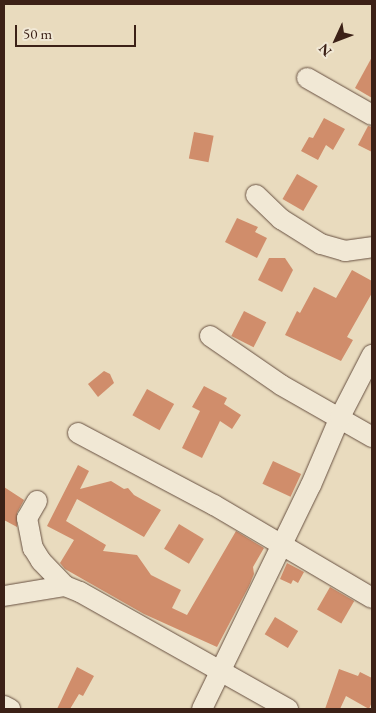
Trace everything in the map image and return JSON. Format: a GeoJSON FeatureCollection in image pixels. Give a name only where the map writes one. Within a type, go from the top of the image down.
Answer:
{"type":"FeatureCollection","features":[{"type":"Feature","properties":{"kind":"street"},"geometry":{"type":"LineString","coordinates":[[308,78],[372,115]]}},
{"type":"Feature","properties":{"kind":"street"},"geometry":{"type":"LineString","coordinates":[[256,195],[281,219],[321,244],[345,251],[372,248]]}},
{"type":"Feature","properties":{"kind":"street"},"geometry":{"type":"LineString","coordinates":[[210,336],[281,385],[372,437]]}},
{"type":"Feature","properties":{"kind":"street"},"geometry":{"type":"LineString","coordinates":[[202,709],[311,485],[340,417],[372,355]]}},
{"type":"Feature","properties":{"kind":"street"},"geometry":{"type":"LineString","coordinates":[[78,433],[214,505],[372,598]]}},
{"type":"Feature","properties":{"kind":"street"},"geometry":{"type":"LineString","coordinates":[[37,501],[28,518],[33,548],[40,562],[65,586],[80,592],[288,709]]}},
{"type":"Feature","properties":{"kind":"street"},"geometry":{"type":"LineString","coordinates":[[4,596],[65,586]]}},
{"type":"Feature","properties":{"kind":"street"},"geometry":{"type":"LineString","coordinates":[[4,706],[10,709]]}},
{"type":"Feature","properties":{"kind":"building"},"geometry":{"type":"Polygon","coordinates":[[[372,57],[372,98],[355,88],[372,57]]]}},
{"type":"Feature","properties":{"kind":"building"},"geometry":{"type":"Polygon","coordinates":[[[324,118],[345,129],[333,150],[326,145],[318,160],[301,151],[309,137],[313,138],[324,118]]]}},
{"type":"Feature","properties":{"kind":"building"},"geometry":{"type":"Polygon","coordinates":[[[368,126],[372,127],[372,152],[358,145],[368,126]]]}},
{"type":"Feature","properties":{"kind":"building"},"geometry":{"type":"Polygon","coordinates":[[[194,132],[214,136],[208,162],[189,159],[194,132]]]}},
{"type":"Feature","properties":{"kind":"building"},"geometry":{"type":"Polygon","coordinates":[[[297,174],[318,186],[303,211],[282,199],[297,174]]]}},
{"type":"Feature","properties":{"kind":"building"},"geometry":{"type":"Polygon","coordinates":[[[237,218],[258,227],[255,232],[267,238],[257,258],[225,242],[237,218]]]}},
{"type":"Feature","properties":{"kind":"building"},"geometry":{"type":"Polygon","coordinates":[[[269,258],[285,258],[293,270],[282,292],[258,280],[269,258]]]}},
{"type":"Feature","properties":{"kind":"building"},"geometry":{"type":"Polygon","coordinates":[[[352,270],[372,281],[372,293],[347,337],[353,340],[341,361],[285,335],[297,311],[300,313],[314,287],[336,298],[352,270]]]}},
{"type":"Feature","properties":{"kind":"building"},"geometry":{"type":"Polygon","coordinates":[[[244,311],[266,322],[254,347],[231,336],[244,311]]]}},
{"type":"Feature","properties":{"kind":"building"},"geometry":{"type":"Polygon","coordinates":[[[104,371],[110,374],[114,383],[98,397],[88,384],[104,371]]]}},
{"type":"Feature","properties":{"kind":"building"},"geometry":{"type":"Polygon","coordinates":[[[204,386],[227,398],[224,404],[241,415],[232,429],[220,421],[202,458],[182,448],[200,411],[192,407],[204,386]]]}},
{"type":"Feature","properties":{"kind":"building"},"geometry":{"type":"Polygon","coordinates":[[[147,389],[174,404],[160,430],[132,415],[147,389]]]}},
{"type":"Feature","properties":{"kind":"building"},"geometry":{"type":"Polygon","coordinates":[[[273,461],[301,474],[291,497],[262,484],[273,461]]]}},
{"type":"Feature","properties":{"kind":"building"},"geometry":{"type":"Polygon","coordinates":[[[78,465],[89,471],[80,489],[111,481],[124,489],[128,488],[134,495],[161,510],[144,537],[77,499],[66,521],[106,545],[103,551],[137,555],[151,575],[181,590],[172,608],[187,615],[236,531],[264,548],[253,567],[254,574],[249,586],[217,647],[144,614],[65,569],[60,563],[74,540],[47,526],[78,465]]]}},
{"type":"Feature","properties":{"kind":"building"},"geometry":{"type":"Polygon","coordinates":[[[4,487],[24,500],[17,513],[17,527],[4,520],[4,487]]]}},
{"type":"Feature","properties":{"kind":"building"},"geometry":{"type":"Polygon","coordinates":[[[179,524],[204,539],[189,564],[164,549],[179,524]]]}},
{"type":"Feature","properties":{"kind":"building"},"geometry":{"type":"Polygon","coordinates":[[[287,563],[304,572],[298,583],[293,580],[291,584],[280,579],[287,563]]]}},
{"type":"Feature","properties":{"kind":"building"},"geometry":{"type":"Polygon","coordinates":[[[330,587],[354,601],[341,624],[317,610],[330,587]]]}},
{"type":"Feature","properties":{"kind":"building"},"geometry":{"type":"Polygon","coordinates":[[[275,617],[298,631],[288,648],[265,634],[275,617]]]}},
{"type":"Feature","properties":{"kind":"building"},"geometry":{"type":"Polygon","coordinates":[[[77,667],[94,676],[83,696],[79,694],[70,709],[57,709],[77,667]]]}},
{"type":"Feature","properties":{"kind":"building"},"geometry":{"type":"Polygon","coordinates":[[[339,669],[358,676],[360,672],[372,678],[372,702],[369,709],[346,696],[340,709],[325,709],[339,669]]]}}]}
